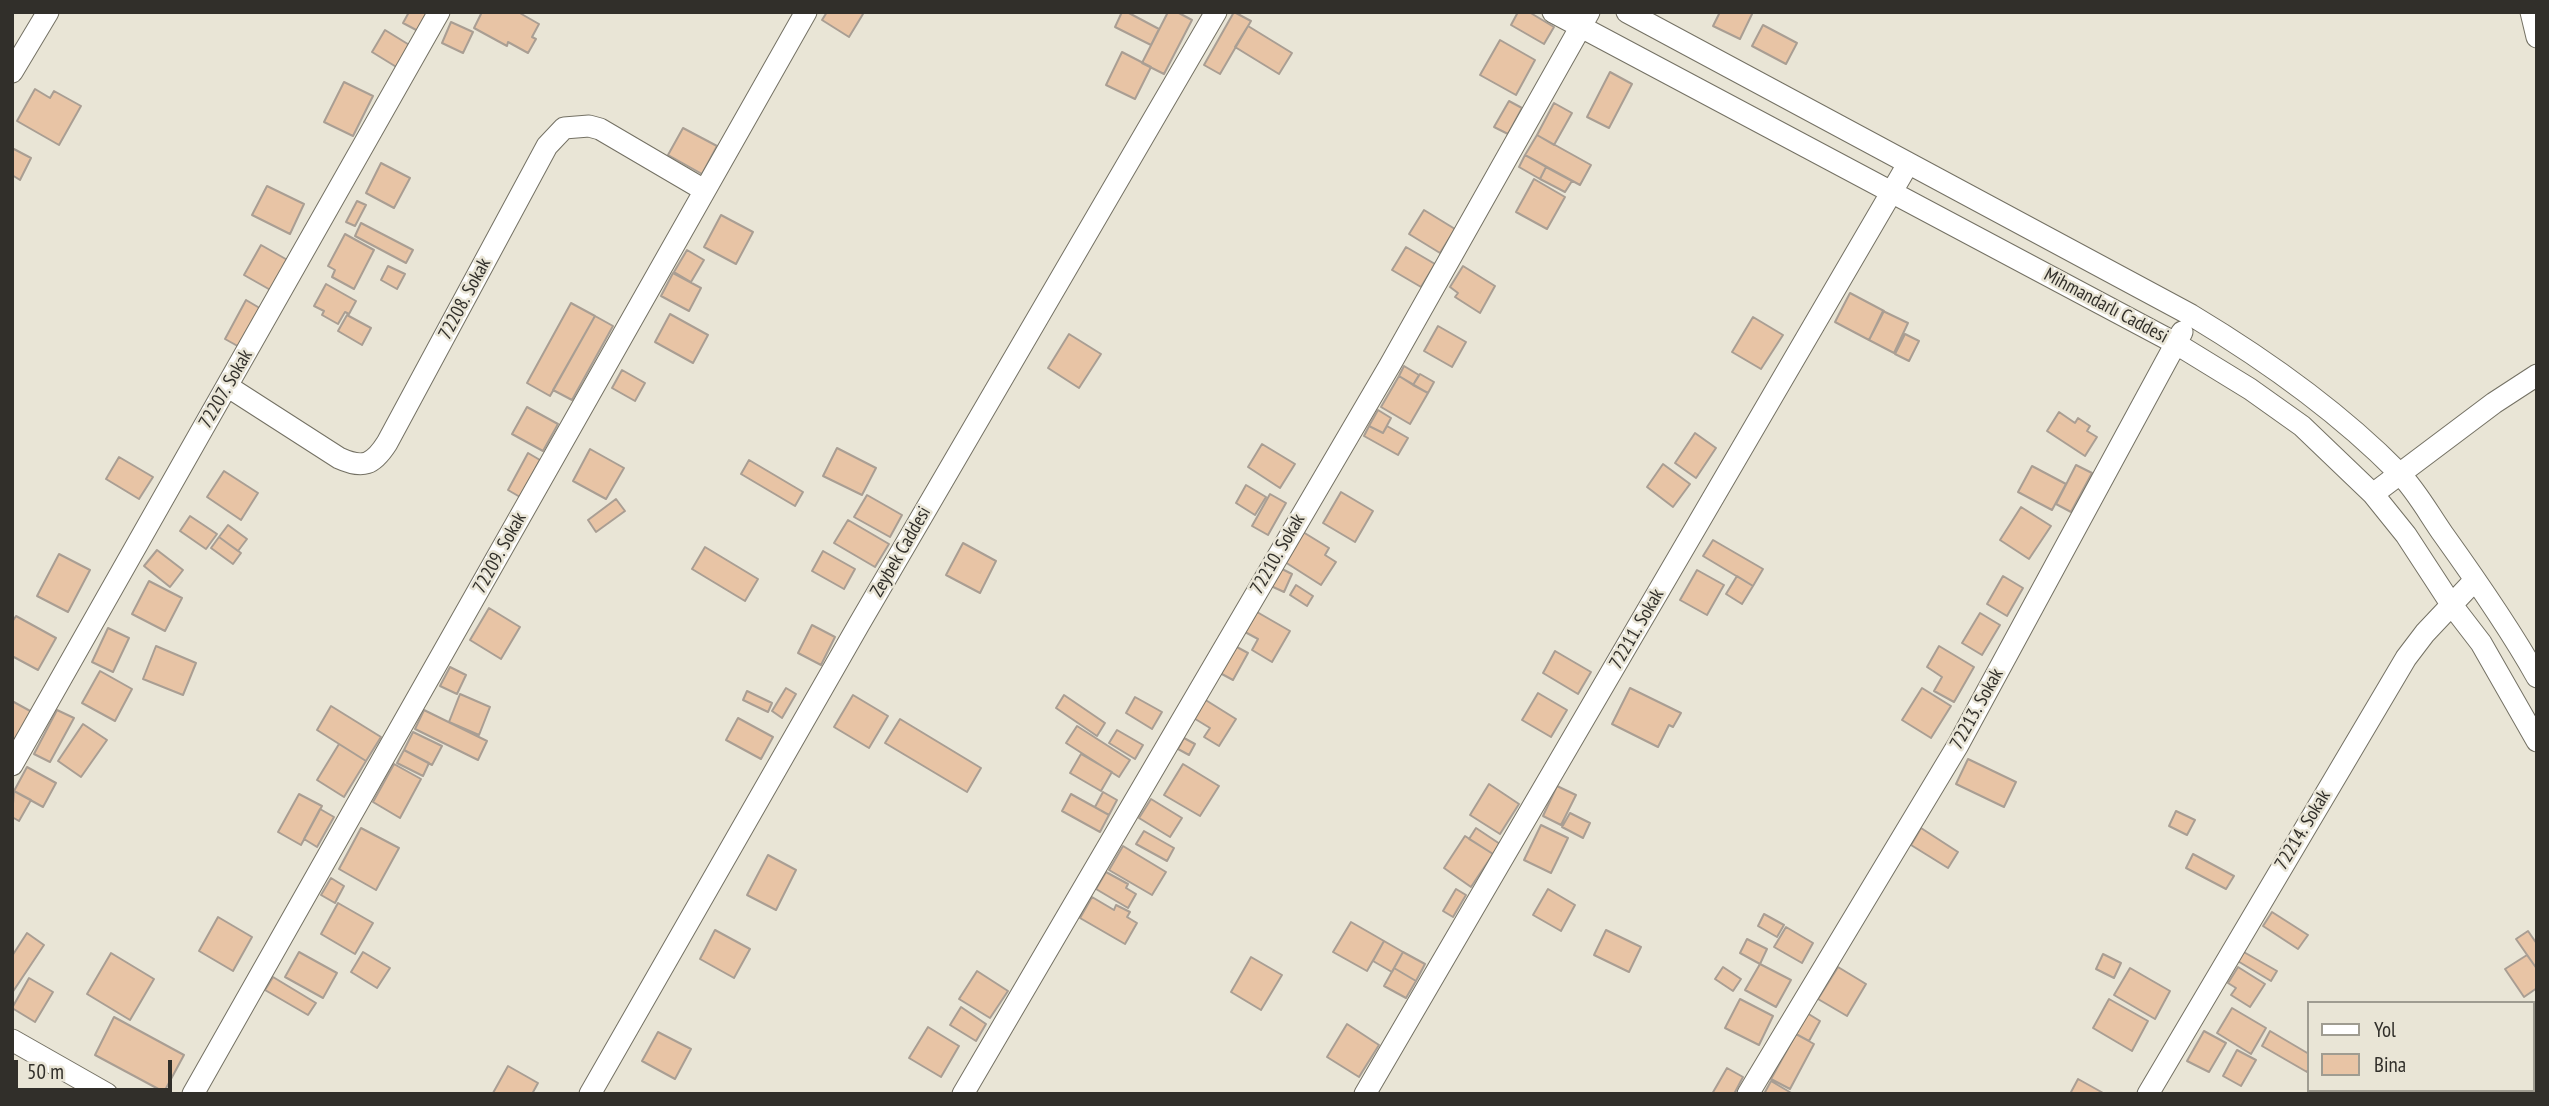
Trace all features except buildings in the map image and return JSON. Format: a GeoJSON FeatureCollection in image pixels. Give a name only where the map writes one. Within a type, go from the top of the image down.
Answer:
{"type":"FeatureCollection","features":[{"type":"Feature","properties":{"kind":"street"},"geometry":{"type":"LineString","coordinates":[[12,72],[48,12]]}},
{"type":"Feature","properties":{"kind":"street","name":"72207. Sokak"},"geometry":{"type":"LineString","coordinates":[[12,765],[439,12]]}},
{"type":"Feature","properties":{"kind":"street","name":"72209. Sokak"},"geometry":{"type":"LineString","coordinates":[[193,1094],[806,12]]}},
{"type":"Feature","properties":{"kind":"street","name":"Zeybek Caddesi"},"geometry":{"type":"LineString","coordinates":[[590,1094],[858,626],[1216,12]]}},
{"type":"Feature","properties":{"kind":"street","name":"Mihmandarlı Caddesi"},"geometry":{"type":"LineString","coordinates":[[1553,12],[1585,19],[1892,192],[2175,343],[2250,389],[2302,426],[2373,494],[2406,535],[2451,604],[2482,643],[2537,741]]}},
{"type":"Feature","properties":{"kind":"street","name":"Mihmandarlı Caddesi"},"geometry":{"type":"LineString","coordinates":[[1627,12],[2191,315],[2245,348],[2332,412],[2402,475],[2475,580],[2537,677]]}},
{"type":"Feature","properties":{"kind":"street"},"geometry":{"type":"LineString","coordinates":[[2531,12],[2537,37]]}},
{"type":"Feature","properties":{"kind":"street","name":"72210. Sokak"},"geometry":{"type":"LineString","coordinates":[[963,1094],[1390,365],[1585,19]]}},
{"type":"Feature","properties":{"kind":"street","name":"72208. Sokak"},"geometry":{"type":"LineString","coordinates":[[227,386],[339,458],[350,463],[368,463],[376,459],[387,443],[541,158],[564,128],[575,126],[600,129],[704,190]]}},
{"type":"Feature","properties":{"kind":"street","name":"72211. Sokak"},"geometry":{"type":"LineString","coordinates":[[1365,1094],[1908,164]]}},
{"type":"Feature","properties":{"kind":"street","name":"72213. Sokak"},"geometry":{"type":"LineString","coordinates":[[1748,1094],[1958,745],[2191,315]]}},
{"type":"Feature","properties":{"kind":"street"},"geometry":{"type":"LineString","coordinates":[[2373,494],[2402,475],[2494,403],[2537,375]]}},
{"type":"Feature","properties":{"kind":"street","name":"72214. Sokak"},"geometry":{"type":"LineString","coordinates":[[2148,1094],[2406,658],[2475,580]]}},
{"type":"Feature","properties":{"kind":"street"},"geometry":{"type":"LineString","coordinates":[[12,1040],[107,1094]]}}]}
